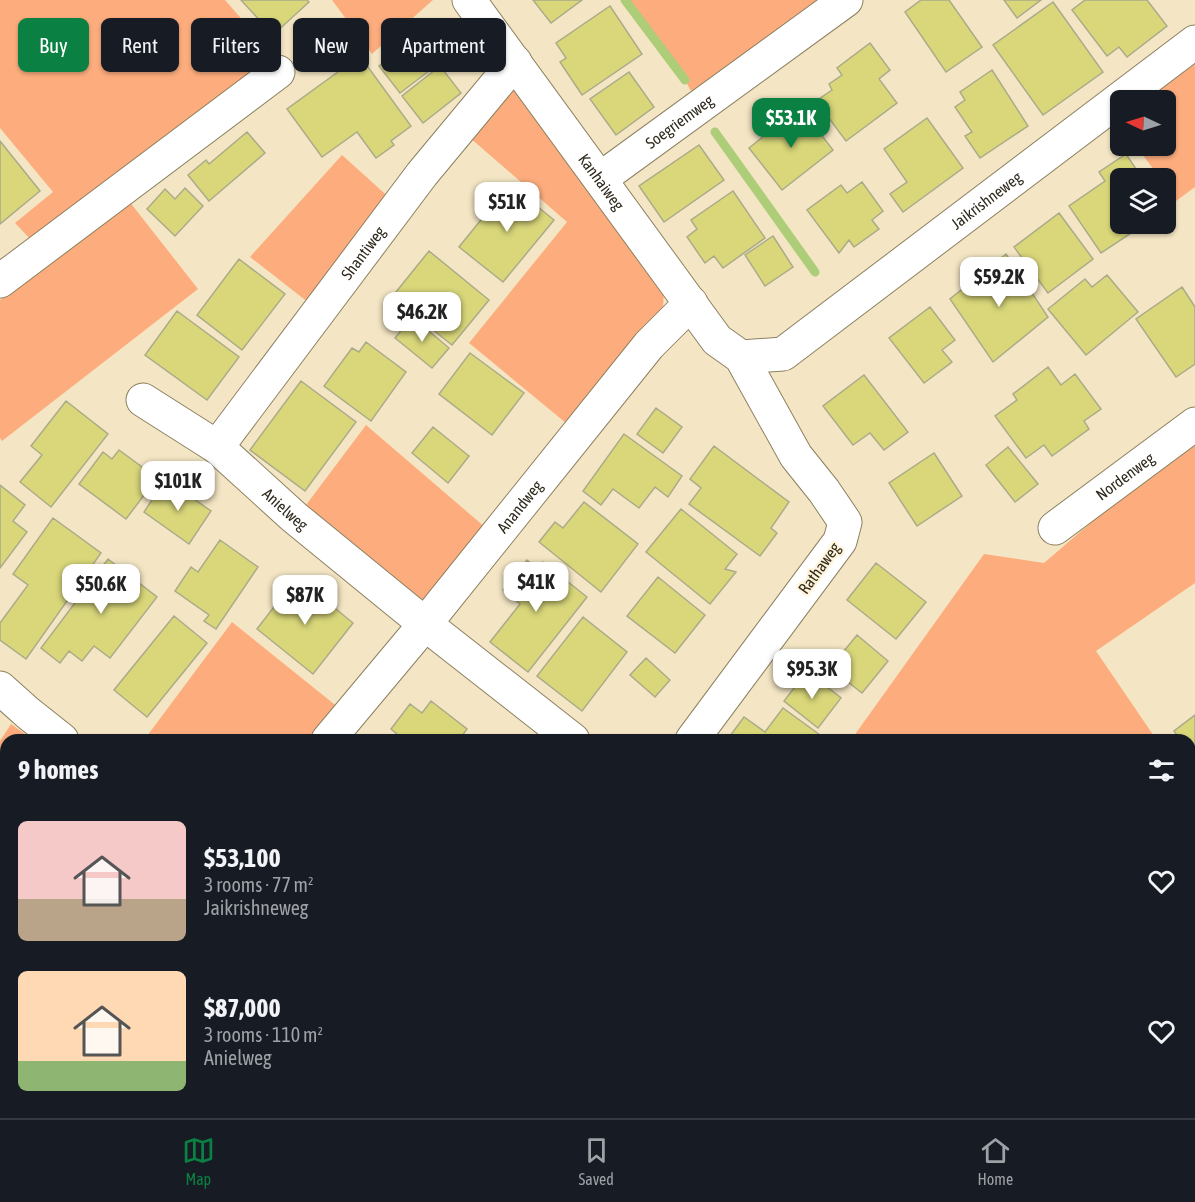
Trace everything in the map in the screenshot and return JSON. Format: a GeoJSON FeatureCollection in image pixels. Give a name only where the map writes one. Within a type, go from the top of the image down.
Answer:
{"type":"FeatureCollection","features":[{"type":"Feature","properties":{"kind":"street","name":"Kanhaiweg"},"geometry":{"type":"LineString","coordinates":[[469,0],[717,340],[741,357]]}},
{"type":"Feature","properties":{"kind":"street","name":"Soegriemweg"},"geometry":{"type":"LineString","coordinates":[[600,179],[846,0]]}},
{"type":"Feature","properties":{"kind":"street","name":"Jaikrishneweg"},"geometry":{"type":"LineString","coordinates":[[741,357],[783,354],[1195,42]]}},
{"type":"Feature","properties":{"kind":"street","name":"Shantiweg"},"geometry":{"type":"LineString","coordinates":[[217,447],[422,174],[515,62]]}},
{"type":"Feature","properties":{"kind":"street"},"geometry":{"type":"LineString","coordinates":[[0,280],[278,72]]}},
{"type":"Feature","properties":{"kind":"street","name":"Anandweg"},"geometry":{"type":"LineString","coordinates":[[333,734],[425,624],[649,345],[691,303]]}},
{"type":"Feature","properties":{"kind":"street","name":"Rathaweg"},"geometry":{"type":"LineString","coordinates":[[696,734],[840,541],[845,522],[824,491],[795,456],[741,357]]}},
{"type":"Feature","properties":{"kind":"street","name":"Anielweg"},"geometry":{"type":"LineString","coordinates":[[143,400],[217,447],[294,517],[425,624]]}},
{"type":"Feature","properties":{"kind":"street","name":"Nordenweg"},"geometry":{"type":"LineString","coordinates":[[1055,528],[1195,424]]}},
{"type":"Feature","properties":{"kind":"street"},"geometry":{"type":"LineString","coordinates":[[425,624],[565,734]]}},
{"type":"Feature","properties":{"kind":"street"},"geometry":{"type":"LineString","coordinates":[[0,688],[54,734]]}},
{"type":"Feature","properties":{"kind":"shaded area"},"geometry":{"type":"Polygon","coordinates":[[[0,0],[225,0],[241,18],[191,18],[191,72],[260,72],[35,244],[15,223],[53,192],[0,128],[0,0]]]}},
{"type":"Feature","properties":{"kind":"shaded area"},"geometry":{"type":"Polygon","coordinates":[[[332,0],[433,0],[413,18],[381,18],[381,46],[372,54],[369,50],[369,18],[345,18],[332,0]]]}},
{"type":"Feature","properties":{"kind":"shaded area"},"geometry":{"type":"Polygon","coordinates":[[[625,0],[825,0],[691,91],[625,0]]]}},
{"type":"Feature","properties":{"kind":"shaded area"},"geometry":{"type":"Polygon","coordinates":[[[1195,64],[1195,187],[1176,201],[1176,168],[1152,168],[1144,156],[1176,156],[1176,90],[1159,90],[1195,64]]]}},
{"type":"Feature","properties":{"kind":"shaded area"},"geometry":{"type":"Polygon","coordinates":[[[517,82],[664,290],[663,309],[566,423],[469,343],[567,222],[469,137],[517,82]]]}},
{"type":"Feature","properties":{"kind":"shaded area"},"geometry":{"type":"Polygon","coordinates":[[[342,155],[393,201],[309,303],[250,257],[342,155]]]}},
{"type":"Feature","properties":{"kind":"shaded area"},"geometry":{"type":"Polygon","coordinates":[[[129,201],[198,289],[2,441],[0,438],[0,300],[129,201]]]}},
{"type":"Feature","properties":{"kind":"shaded area"},"geometry":{"type":"Polygon","coordinates":[[[366,425],[486,528],[419,610],[303,509],[366,425]]]}},
{"type":"Feature","properties":{"kind":"shaded area"},"geometry":{"type":"Polygon","coordinates":[[[1195,439],[1195,583],[1096,651],[1153,734],[855,734],[984,554],[1044,563],[1144,477],[1195,439]]]}},
{"type":"Feature","properties":{"kind":"shaded area"},"geometry":{"type":"Polygon","coordinates":[[[232,622],[339,708],[317,734],[148,734],[232,622]]]}},
{"type":"Feature","properties":{"kind":"shaded area"},"geometry":{"type":"Polygon","coordinates":[[[11,724],[25,734],[5,734],[11,724]]]}},
{"type":"Feature","properties":{"kind":"building"},"geometry":{"type":"Polygon","coordinates":[[[241,0],[307,0],[309,2],[281,28],[281,18],[257,18],[241,0]]]}},
{"type":"Feature","properties":{"kind":"building"},"geometry":{"type":"Polygon","coordinates":[[[533,0],[582,0],[551,23],[533,0]]]}},
{"type":"Feature","properties":{"kind":"building"},"geometry":{"type":"Polygon","coordinates":[[[921,0],[949,0],[982,47],[946,72],[905,12],[921,0]]]}},
{"type":"Feature","properties":{"kind":"building"},"geometry":{"type":"Polygon","coordinates":[[[1004,0],[1041,0],[1017,18],[1004,0]]]}},
{"type":"Feature","properties":{"kind":"building"},"geometry":{"type":"Polygon","coordinates":[[[1085,0],[1147,0],[1167,26],[1127,57],[1119,47],[1107,56],[1072,10],[1085,0]]]}},
{"type":"Feature","properties":{"kind":"building"},"geometry":{"type":"Polygon","coordinates":[[[1053,2],[1103,72],[1043,115],[993,45],[1053,2]]]}},
{"type":"Feature","properties":{"kind":"building"},"geometry":{"type":"Polygon","coordinates":[[[610,6],[642,54],[582,95],[560,62],[566,58],[556,43],[610,6]]]}},
{"type":"Feature","properties":{"kind":"building"},"geometry":{"type":"Polygon","coordinates":[[[870,43],[890,70],[879,79],[897,103],[846,141],[816,101],[832,90],[829,84],[842,75],[837,68],[870,43]]]}},
{"type":"Feature","properties":{"kind":"building"},"geometry":{"type":"Polygon","coordinates":[[[369,68],[411,126],[391,141],[394,145],[376,158],[357,132],[322,157],[287,109],[338,72],[369,72],[369,68]]]}},
{"type":"Feature","properties":{"kind":"building"},"geometry":{"type":"Polygon","coordinates":[[[992,70],[1028,126],[980,158],[965,136],[972,132],[955,107],[965,100],[960,92],[992,70]]]}},
{"type":"Feature","properties":{"kind":"building"},"geometry":{"type":"Polygon","coordinates":[[[384,72],[428,72],[400,93],[384,72]]]}},
{"type":"Feature","properties":{"kind":"building"},"geometry":{"type":"Polygon","coordinates":[[[432,72],[445,72],[461,93],[423,123],[402,96],[432,72]]]}},
{"type":"Feature","properties":{"kind":"building"},"geometry":{"type":"Polygon","coordinates":[[[629,72],[654,107],[616,135],[590,99],[629,72]]]}},
{"type":"Feature","properties":{"kind":"building"},"geometry":{"type":"Polygon","coordinates":[[[800,107],[833,150],[782,190],[749,148],[800,107]]]}},
{"type":"Feature","properties":{"kind":"building"},"geometry":{"type":"Polygon","coordinates":[[[927,118],[963,168],[903,212],[890,194],[907,182],[884,149],[927,118]]]}},
{"type":"Feature","properties":{"kind":"building"},"geometry":{"type":"Polygon","coordinates":[[[247,132],[265,153],[209,201],[188,175],[206,160],[209,164],[247,132]]]}},
{"type":"Feature","properties":{"kind":"building"},"geometry":{"type":"Polygon","coordinates":[[[0,141],[40,191],[0,224],[0,141]]]}},
{"type":"Feature","properties":{"kind":"building"},"geometry":{"type":"Polygon","coordinates":[[[699,145],[724,180],[664,222],[639,186],[699,145]]]}},
{"type":"Feature","properties":{"kind":"building"},"geometry":{"type":"Polygon","coordinates":[[[1123,156],[1127,156],[1135,168],[1110,168],[1110,234],[1130,234],[1101,253],[1069,206],[1105,181],[1099,172],[1123,156]]]}},
{"type":"Feature","properties":{"kind":"building"},"geometry":{"type":"Polygon","coordinates":[[[862,182],[883,211],[872,220],[879,229],[854,247],[849,240],[839,253],[807,210],[841,185],[847,193],[862,182]]]}},
{"type":"Feature","properties":{"kind":"building"},"geometry":{"type":"Polygon","coordinates":[[[510,184],[554,220],[503,282],[459,247],[510,184]]]}},
{"type":"Feature","properties":{"kind":"building"},"geometry":{"type":"Polygon","coordinates":[[[185,188],[203,206],[175,236],[147,209],[165,189],[175,199],[185,188]]]}},
{"type":"Feature","properties":{"kind":"building"},"geometry":{"type":"Polygon","coordinates":[[[733,191],[765,238],[723,268],[714,256],[705,263],[687,237],[697,229],[691,220],[733,191]]]}},
{"type":"Feature","properties":{"kind":"building"},"geometry":{"type":"Polygon","coordinates":[[[1059,213],[1093,259],[1048,293],[1014,247],[1059,213]]]}},
{"type":"Feature","properties":{"kind":"building"},"geometry":{"type":"Polygon","coordinates":[[[773,236],[793,267],[765,286],[745,255],[773,236]]]}},
{"type":"Feature","properties":{"kind":"building"},"geometry":{"type":"Polygon","coordinates":[[[429,251],[489,300],[452,345],[392,297],[429,251]]]}},
{"type":"Feature","properties":{"kind":"building"},"geometry":{"type":"Polygon","coordinates":[[[1006,254],[1048,317],[993,362],[950,299],[1006,254]]]}},
{"type":"Feature","properties":{"kind":"building"},"geometry":{"type":"Polygon","coordinates":[[[239,259],[285,294],[242,350],[197,315],[239,259]]]}},
{"type":"Feature","properties":{"kind":"building"},"geometry":{"type":"Polygon","coordinates":[[[1107,275],[1138,312],[1086,355],[1048,309],[1085,279],[1092,287],[1107,275]]]}},
{"type":"Feature","properties":{"kind":"building"},"geometry":{"type":"Polygon","coordinates":[[[1182,287],[1195,307],[1195,364],[1176,377],[1136,319],[1182,287]]]}},
{"type":"Feature","properties":{"kind":"building"},"geometry":{"type":"Polygon","coordinates":[[[930,307],[955,340],[942,350],[952,362],[924,383],[889,338],[930,307]]]}},
{"type":"Feature","properties":{"kind":"building"},"geometry":{"type":"Polygon","coordinates":[[[177,311],[239,357],[207,400],[145,355],[177,311]]]}},
{"type":"Feature","properties":{"kind":"building"},"geometry":{"type":"Polygon","coordinates":[[[412,317],[449,348],[432,368],[395,338],[412,317]]]}},
{"type":"Feature","properties":{"kind":"building"},"geometry":{"type":"Polygon","coordinates":[[[366,342],[406,372],[371,421],[324,386],[352,348],[359,352],[366,342]]]}},
{"type":"Feature","properties":{"kind":"building"},"geometry":{"type":"Polygon","coordinates":[[[470,353],[524,393],[492,435],[439,394],[470,353]]]}},
{"type":"Feature","properties":{"kind":"building"},"geometry":{"type":"Polygon","coordinates":[[[1048,367],[1061,385],[1075,374],[1101,409],[1084,421],[1089,429],[1052,456],[1044,445],[1026,458],[995,416],[1017,400],[1013,394],[1048,367]]]}},
{"type":"Feature","properties":{"kind":"building"},"geometry":{"type":"Polygon","coordinates":[[[864,375],[908,432],[884,450],[870,433],[853,445],[823,406],[864,375]]]}},
{"type":"Feature","properties":{"kind":"building"},"geometry":{"type":"Polygon","coordinates":[[[301,381],[356,422],[305,491],[250,450],[301,381]]]}},
{"type":"Feature","properties":{"kind":"building"},"geometry":{"type":"Polygon","coordinates":[[[66,401],[108,434],[51,507],[20,482],[42,455],[31,446],[66,401]]]}},
{"type":"Feature","properties":{"kind":"building"},"geometry":{"type":"Polygon","coordinates":[[[656,408],[682,427],[663,453],[637,434],[656,408]]]}},
{"type":"Feature","properties":{"kind":"building"},"geometry":{"type":"Polygon","coordinates":[[[433,427],[469,456],[448,483],[412,453],[433,427]]]}},
{"type":"Feature","properties":{"kind":"building"},"geometry":{"type":"Polygon","coordinates":[[[624,434],[682,476],[668,497],[655,487],[639,508],[613,489],[601,505],[583,491],[624,434]]]}},
{"type":"Feature","properties":{"kind":"building"},"geometry":{"type":"Polygon","coordinates":[[[714,446],[789,502],[771,528],[777,533],[760,556],[689,504],[701,488],[690,479],[714,446]]]}},
{"type":"Feature","properties":{"kind":"building"},"geometry":{"type":"Polygon","coordinates":[[[1008,447],[1038,484],[1015,502],[986,465],[1008,447]]]}},
{"type":"Feature","properties":{"kind":"building"},"geometry":{"type":"Polygon","coordinates":[[[119,450],[157,478],[126,519],[79,484],[103,452],[112,459],[119,450]]]}},
{"type":"Feature","properties":{"kind":"building"},"geometry":{"type":"Polygon","coordinates":[[[934,453],[962,496],[917,526],[889,483],[934,453]]]}},
{"type":"Feature","properties":{"kind":"building"},"geometry":{"type":"Polygon","coordinates":[[[166,479],[211,511],[189,544],[144,512],[166,479]]]}},
{"type":"Feature","properties":{"kind":"building"},"geometry":{"type":"Polygon","coordinates":[[[0,485],[25,505],[13,521],[27,532],[0,568],[0,485]]]}},
{"type":"Feature","properties":{"kind":"building"},"geometry":{"type":"Polygon","coordinates":[[[584,502],[638,544],[601,592],[539,542],[555,522],[563,528],[584,502]]]}},
{"type":"Feature","properties":{"kind":"building"},"geometry":{"type":"Polygon","coordinates":[[[681,509],[737,554],[725,569],[736,572],[710,604],[646,552],[681,509]]]}},
{"type":"Feature","properties":{"kind":"building"},"geometry":{"type":"Polygon","coordinates":[[[53,518],[101,553],[26,659],[0,640],[0,623],[28,585],[13,574],[53,518]]]}},
{"type":"Feature","properties":{"kind":"building"},"geometry":{"type":"Polygon","coordinates":[[[220,540],[258,567],[216,629],[204,621],[209,615],[175,591],[191,567],[198,572],[220,540]]]}},
{"type":"Feature","properties":{"kind":"building"},"geometry":{"type":"Polygon","coordinates":[[[108,559],[157,597],[110,658],[94,646],[82,661],[69,651],[60,663],[41,648],[108,559]]]}},
{"type":"Feature","properties":{"kind":"building"},"geometry":{"type":"Polygon","coordinates":[[[527,560],[538,569],[543,562],[587,597],[528,672],[490,642],[520,604],[503,590],[527,560]]]}},
{"type":"Feature","properties":{"kind":"building"},"geometry":{"type":"Polygon","coordinates":[[[876,563],[926,602],[896,639],[847,600],[876,563]]]}},
{"type":"Feature","properties":{"kind":"building"},"geometry":{"type":"Polygon","coordinates":[[[297,577],[353,623],[313,674],[257,629],[297,577]]]}},
{"type":"Feature","properties":{"kind":"building"},"geometry":{"type":"Polygon","coordinates":[[[658,577],[705,615],[675,653],[627,616],[658,577]]]}},
{"type":"Feature","properties":{"kind":"building"},"geometry":{"type":"Polygon","coordinates":[[[174,616],[207,643],[147,717],[114,690],[174,616]]]}},
{"type":"Feature","properties":{"kind":"building"},"geometry":{"type":"Polygon","coordinates":[[[583,617],[627,652],[582,711],[537,676],[583,617]]]}},
{"type":"Feature","properties":{"kind":"building"},"geometry":{"type":"Polygon","coordinates":[[[857,635],[888,661],[862,693],[830,668],[857,635]]]}},
{"type":"Feature","properties":{"kind":"building"},"geometry":{"type":"Polygon","coordinates":[[[646,658],[670,680],[655,697],[630,675],[646,658]]]}},
{"type":"Feature","properties":{"kind":"building"},"geometry":{"type":"Polygon","coordinates":[[[807,671],[841,698],[818,728],[784,701],[807,671]]]}},
{"type":"Feature","properties":{"kind":"building"},"geometry":{"type":"Polygon","coordinates":[[[431,701],[467,729],[463,734],[397,734],[391,729],[410,704],[422,713],[431,701]]]}},
{"type":"Feature","properties":{"kind":"building"},"geometry":{"type":"Polygon","coordinates":[[[783,708],[819,734],[731,734],[744,717],[765,732],[783,708]]]}},
{"type":"Feature","properties":{"kind":"building"},"geometry":{"type":"Polygon","coordinates":[[[1195,715],[1195,734],[1176,734],[1174,731],[1195,715]]]}},
{"type":"Feature","properties":{"kind":"waterway"},"geometry":{"type":"LineString","coordinates":[[625,0],[685,80]]}},
{"type":"Feature","properties":{"kind":"waterway"},"geometry":{"type":"LineString","coordinates":[[715,132],[815,272]]}}]}
